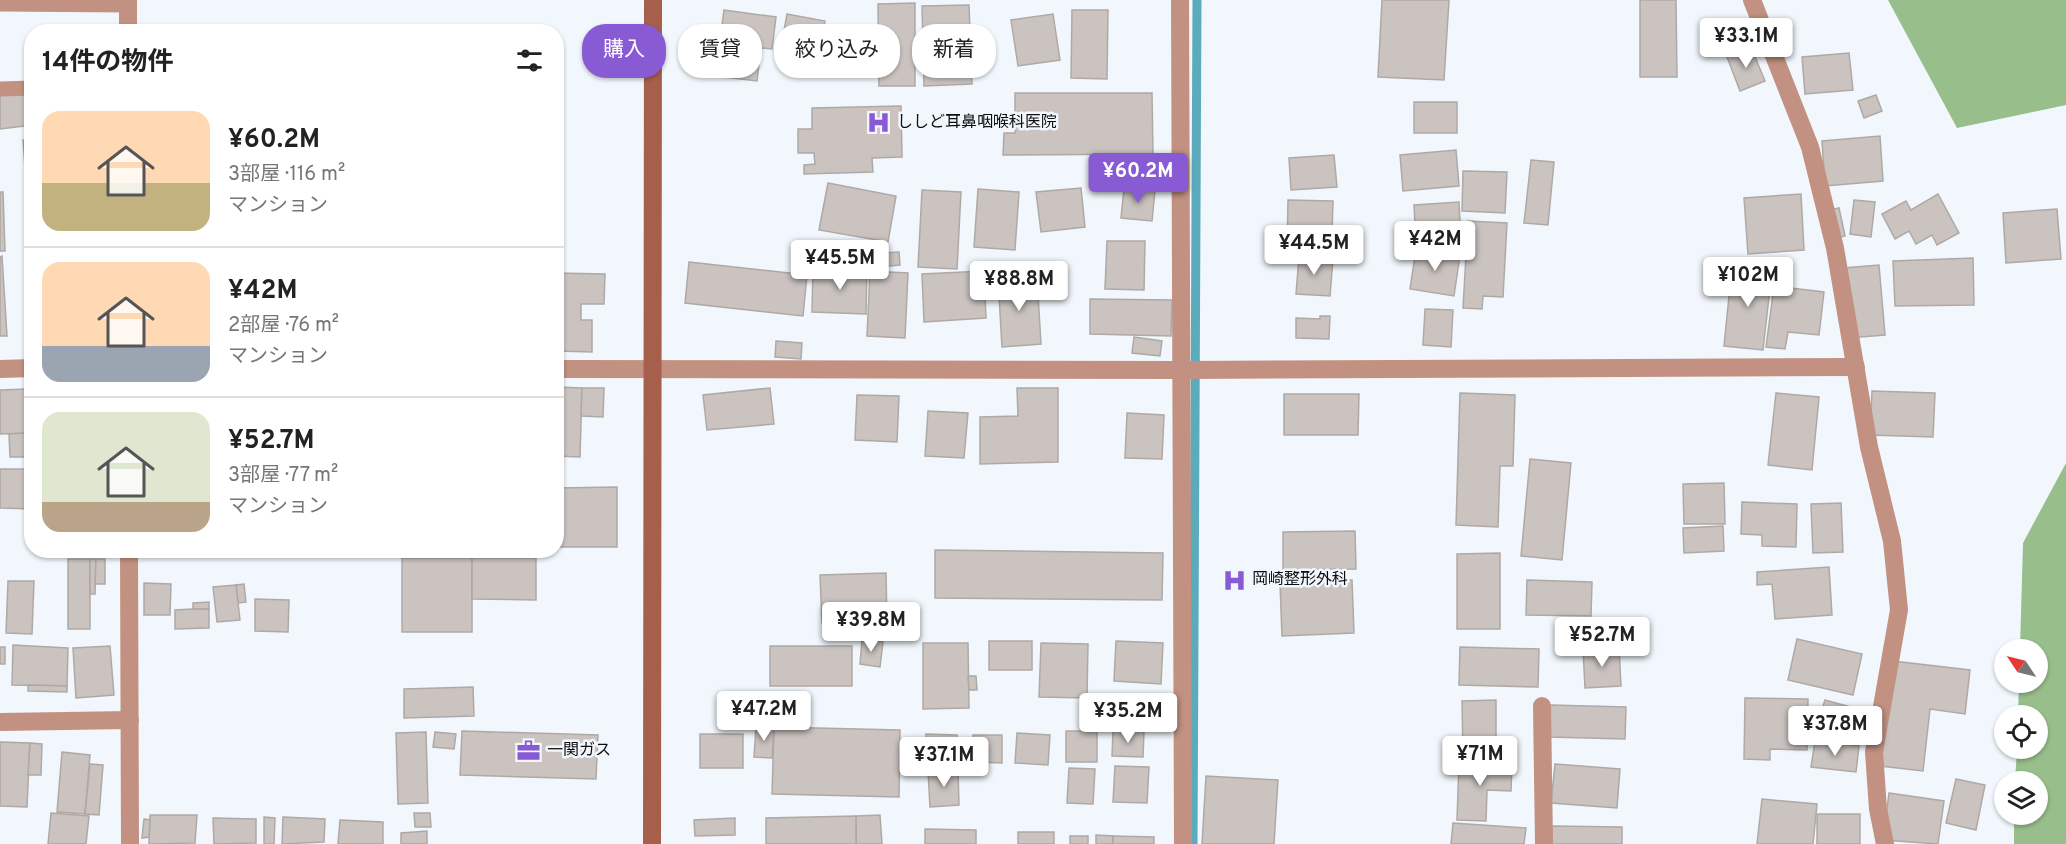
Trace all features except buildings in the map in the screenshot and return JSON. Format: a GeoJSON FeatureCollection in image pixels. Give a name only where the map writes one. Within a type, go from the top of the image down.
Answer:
{"type":"FeatureCollection","features":[{"type":"Feature","properties":{"kind":"street"},"geometry":{"type":"LineString","coordinates":[[652,844],[653,0]]}},
{"type":"Feature","properties":{"kind":"street"},"geometry":{"type":"LineString","coordinates":[[1180,0],[1183,844]]}},
{"type":"Feature","properties":{"kind":"street"},"geometry":{"type":"LineString","coordinates":[[1752,0],[1810,147],[1835,248],[1869,447],[1892,541],[1899,610],[1874,752],[1878,809],[1885,844]]}},
{"type":"Feature","properties":{"kind":"street"},"geometry":{"type":"LineString","coordinates":[[128,2],[128,24]]}},
{"type":"Feature","properties":{"kind":"street"},"geometry":{"type":"LineString","coordinates":[[564,369],[1183,370],[1856,367]]}},
{"type":"Feature","properties":{"kind":"street"},"geometry":{"type":"LineString","coordinates":[[0,369],[24,368]]}},
{"type":"Feature","properties":{"kind":"street"},"geometry":{"type":"LineString","coordinates":[[129,558],[130,844]]}},
{"type":"Feature","properties":{"kind":"street"},"geometry":{"type":"LineString","coordinates":[[1542,706],[1544,844]]}},
{"type":"Feature","properties":{"kind":"street"},"geometry":{"type":"LineString","coordinates":[[0,722],[130,720]]}},
{"type":"Feature","properties":{"kind":"lane"},"geometry":{"type":"LineString","coordinates":[[0,3],[128,2]]}},
{"type":"Feature","properties":{"kind":"lane"},"geometry":{"type":"LineString","coordinates":[[0,89],[24,88]]}},
{"type":"Feature","properties":{"kind":"green space"},"geometry":{"type":"Polygon","coordinates":[[[1888,0],[2066,0],[2066,105],[1957,128],[1888,0]]]}},
{"type":"Feature","properties":{"kind":"green space"},"geometry":{"type":"Polygon","coordinates":[[[2066,463],[2066,844],[2014,844],[2014,825],[2048,825],[2048,771],[2016,771],[2016,759],[2048,759],[2048,705],[2018,705],[2019,693],[2048,693],[2048,639],[2020,639],[2023,543],[2066,463]]]}},
{"type":"Feature","properties":{"kind":"waterway"},"geometry":{"type":"LineString","coordinates":[[1193,844],[1197,0]]}},
{"type":"Feature","properties":{"kind":"place","name":"ししど耳鼻咽喉科医院"},"geometry":{"type":"Point","coordinates":[879,123]}},
{"type":"Feature","properties":{"kind":"place","name":"岡崎整形外科"},"geometry":{"type":"Point","coordinates":[1234,580]}},
{"type":"Feature","properties":{"kind":"place","name":"一関ガス"},"geometry":{"type":"Point","coordinates":[529,751]}}]}
